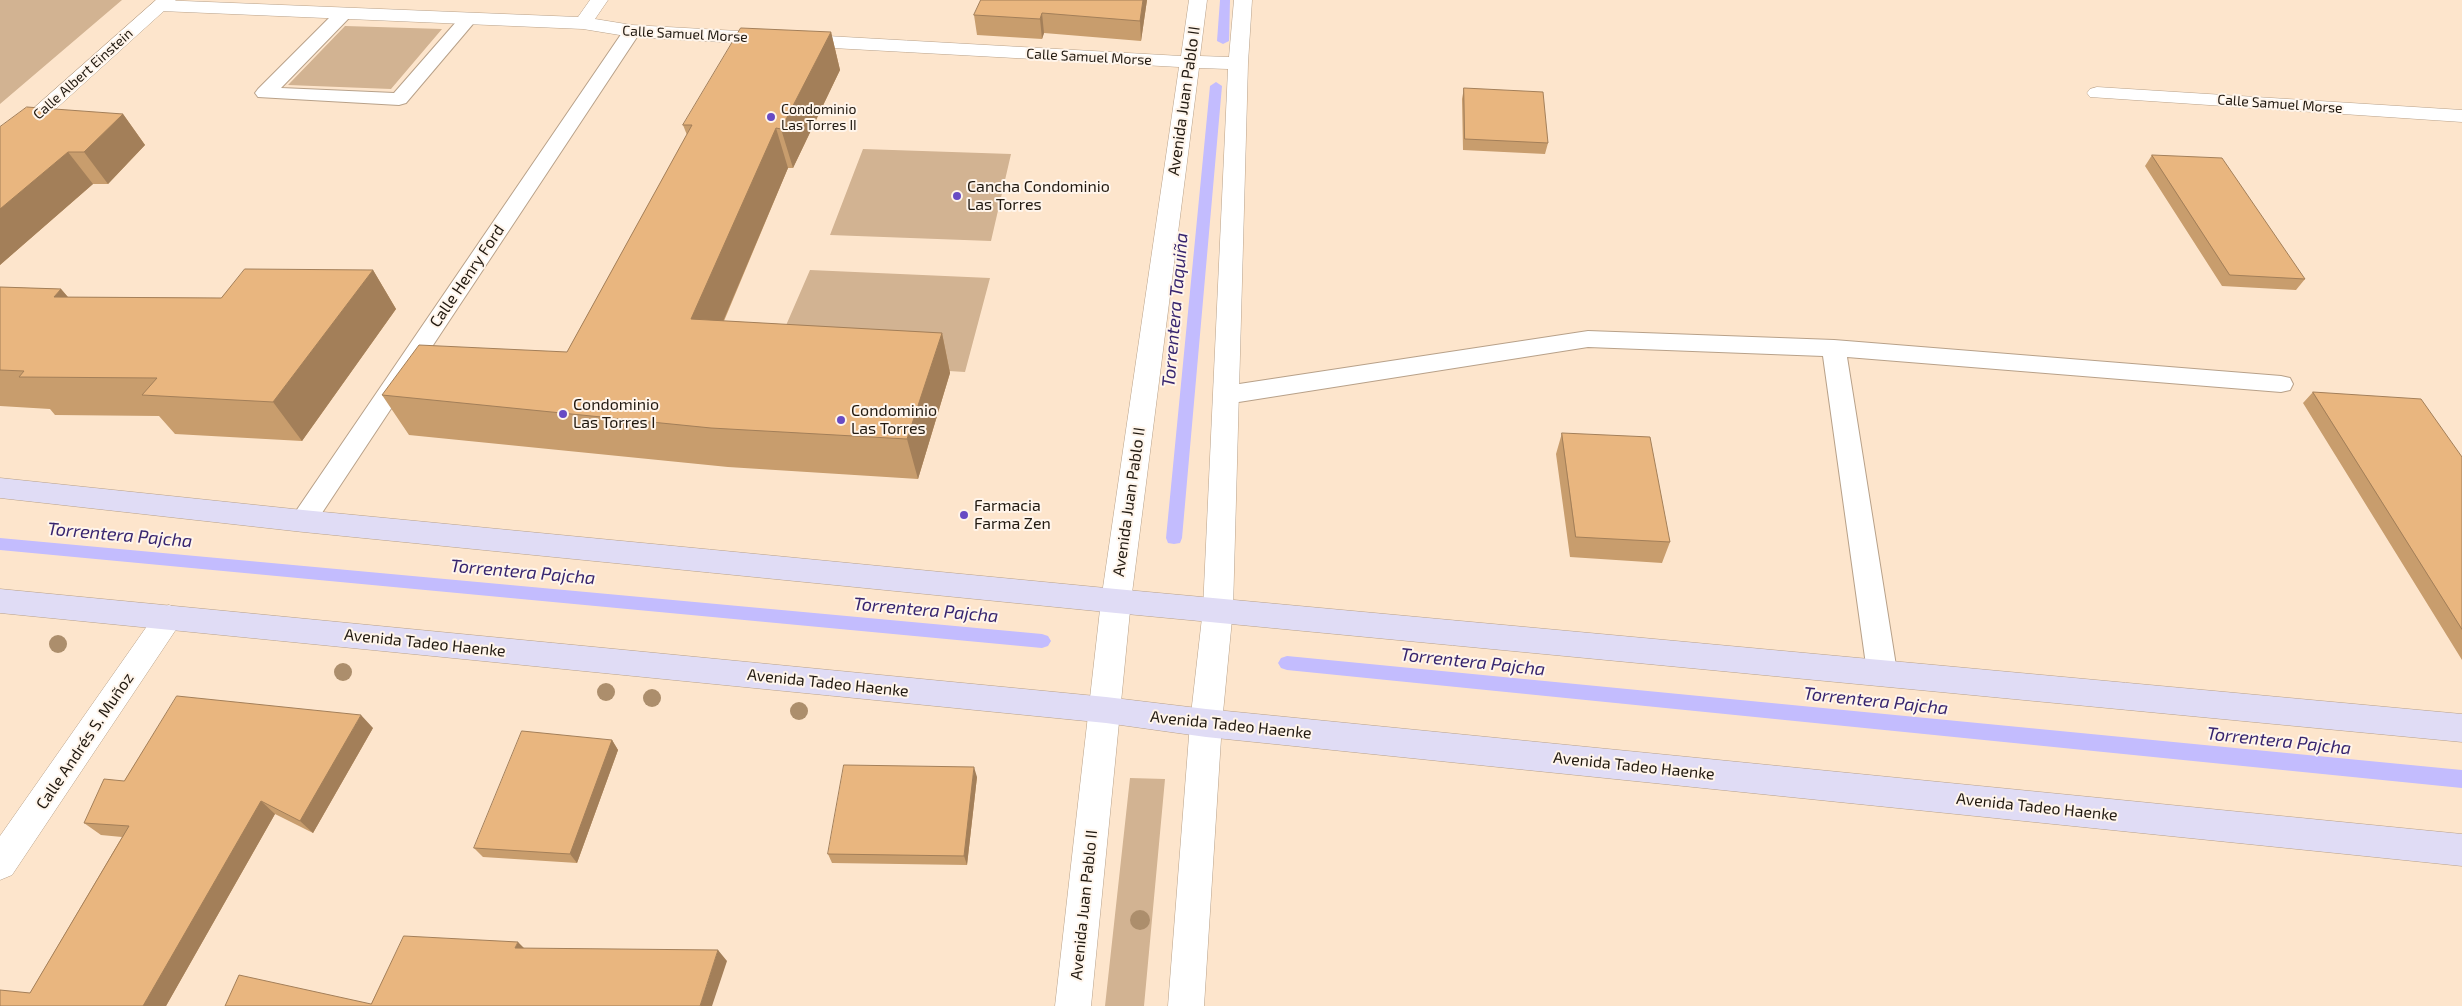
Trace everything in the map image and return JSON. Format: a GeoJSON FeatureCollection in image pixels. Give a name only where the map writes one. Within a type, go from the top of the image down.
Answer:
{"type":"FeatureCollection","features":[{"type":"Feature","properties":{"kind":"main road"},"geometry":{"type":"LineString","coordinates":[[0,488],[303,521],[1116,601],[1218,609],[2462,728]]}},
{"type":"Feature","properties":{"kind":"main road","name":"Avenida Tadeo Haenke"},"geometry":{"type":"LineString","coordinates":[[0,600],[1106,710],[1206,723],[2462,850]]}},
{"type":"Feature","properties":{"kind":"street"},"geometry":{"type":"LineString","coordinates":[[582,23],[599,0]]}},
{"type":"Feature","properties":{"kind":"street","name":"Avenida Juan Pablo II"},"geometry":{"type":"LineString","coordinates":[[1073,1006],[1106,710],[1116,601],[1198,0]]}},
{"type":"Feature","properties":{"kind":"street"},"geometry":{"type":"LineString","coordinates":[[1186,1006],[1206,723],[1218,609],[1238,63],[1243,0]]}},
{"type":"Feature","properties":{"kind":"street","name":"Calle Samuel Morse"},"geometry":{"type":"LineString","coordinates":[[164,2],[344,13],[582,23],[632,31],[1190,62],[1238,63]]}},
{"type":"Feature","properties":{"kind":"street","name":"Calle Albert Einstein"},"geometry":{"type":"LineString","coordinates":[[0,149],[164,2]]}},
{"type":"Feature","properties":{"kind":"street","name":"Calle Samuel Morse"},"geometry":{"type":"LineString","coordinates":[[2097,93],[2462,116]]}},
{"type":"Feature","properties":{"kind":"street","name":"Calle Andrés S. Muñoz"},"geometry":{"type":"LineString","coordinates":[[0,864],[170,617]]}},
{"type":"Feature","properties":{"kind":"lane"},"geometry":{"type":"LineString","coordinates":[[344,13],[265,93],[399,99],[469,18]]}},
{"type":"Feature","properties":{"kind":"lane","name":"Calle Henry Ford"},"geometry":{"type":"LineString","coordinates":[[303,521],[632,31]]}},
{"type":"Feature","properties":{"kind":"lane"},"geometry":{"type":"LineString","coordinates":[[1226,395],[1588,339],[1834,348],[2281,384]]}},
{"type":"Feature","properties":{"kind":"lane"},"geometry":{"type":"LineString","coordinates":[[1834,348],[1882,672]]}},
{"type":"Feature","properties":{"kind":"shaded area"},"geometry":{"type":"Polygon","coordinates":[[[0,0],[122,0],[0,104],[0,0]]]}},
{"type":"Feature","properties":{"kind":"shaded area"},"geometry":{"type":"Polygon","coordinates":[[[345,26],[442,29],[391,89],[288,85],[345,26]]]}},
{"type":"Feature","properties":{"kind":"shaded area"},"geometry":{"type":"Polygon","coordinates":[[[863,149],[1011,154],[991,241],[830,235],[863,149]]]}},
{"type":"Feature","properties":{"kind":"shaded area"},"geometry":{"type":"Polygon","coordinates":[[[810,270],[990,278],[965,372],[771,360],[810,270]]]}},
{"type":"Feature","properties":{"kind":"shaded area"},"geometry":{"type":"Polygon","coordinates":[[[1130,778],[1165,779],[1144,1006],[1105,1006],[1130,778]]]}},
{"type":"Feature","properties":{"kind":"building"},"geometry":{"type":"Polygon","coordinates":[[[981,0],[1143,0],[1140,21],[1042,13],[1040,19],[974,15],[981,0]]]}},
{"type":"Feature","properties":{"kind":"building"},"geometry":{"type":"Polygon","coordinates":[[[741,28],[831,32],[781,129],[776,128],[691,319],[942,333],[907,439],[711,428],[382,395],[419,345],[567,352],[692,125],[683,125],[741,28]]]}},
{"type":"Feature","properties":{"kind":"building"},"geometry":{"type":"Polygon","coordinates":[[[1464,88],[1543,92],[1548,143],[1465,139],[1464,88]]]}},
{"type":"Feature","properties":{"kind":"building"},"geometry":{"type":"Polygon","coordinates":[[[27,107],[123,114],[84,152],[68,152],[0,209],[0,127],[27,107]]]}},
{"type":"Feature","properties":{"kind":"building"},"geometry":{"type":"Polygon","coordinates":[[[2152,155],[2222,158],[2305,279],[2230,275],[2152,155]]]}},
{"type":"Feature","properties":{"kind":"building"},"geometry":{"type":"Polygon","coordinates":[[[245,269],[373,270],[273,402],[142,395],[157,378],[19,377],[24,371],[0,370],[0,287],[61,289],[54,297],[221,298],[245,269]]]}},
{"type":"Feature","properties":{"kind":"building"},"geometry":{"type":"Polygon","coordinates":[[[2313,392],[2421,399],[2462,457],[2462,629],[2313,392]]]}},
{"type":"Feature","properties":{"kind":"building"},"geometry":{"type":"Polygon","coordinates":[[[1562,433],[1650,437],[1670,542],[1576,537],[1562,433]]]}},
{"type":"Feature","properties":{"kind":"building"},"geometry":{"type":"Polygon","coordinates":[[[177,696],[361,715],[300,821],[261,801],[143,1006],[0,1006],[0,990],[30,993],[129,826],[84,823],[104,779],[124,781],[177,696]]]}},
{"type":"Feature","properties":{"kind":"building"},"geometry":{"type":"Polygon","coordinates":[[[522,731],[612,740],[570,854],[474,848],[522,731]]]}},
{"type":"Feature","properties":{"kind":"building"},"geometry":{"type":"Polygon","coordinates":[[[844,765],[974,767],[964,856],[828,854],[844,765]]]}},
{"type":"Feature","properties":{"kind":"building"},"geometry":{"type":"Polygon","coordinates":[[[404,936],[518,942],[515,948],[718,950],[700,1006],[225,1006],[239,975],[371,1004],[404,936]]]}},
{"type":"Feature","properties":{"kind":"waterway","name":"Torrentera Taquiña"},"geometry":{"type":"LineString","coordinates":[[1223,41],[1225,0]]}},
{"type":"Feature","properties":{"kind":"waterway","name":"Torrentera Taquiña"},"geometry":{"type":"LineString","coordinates":[[1174,538],[1216,86]]}},
{"type":"Feature","properties":{"kind":"waterway","name":"Torrentera Pajcha"},"geometry":{"type":"LineString","coordinates":[[0,544],[1042,641]]}},
{"type":"Feature","properties":{"kind":"waterway","name":"Torrentera Pajcha"},"geometry":{"type":"LineString","coordinates":[[1287,663],[2462,779]]}},
{"type":"Feature","properties":{"kind":"place","name":"Condominio Las Torres II"},"geometry":{"type":"Point","coordinates":[771,117]}},
{"type":"Feature","properties":{"kind":"place","name":"Cancha Condominio Las Torres"},"geometry":{"type":"Point","coordinates":[957,196]}},
{"type":"Feature","properties":{"kind":"place","name":"Condominio Las Torres I"},"geometry":{"type":"Point","coordinates":[563,414]}},
{"type":"Feature","properties":{"kind":"place","name":"Condominio Las Torres"},"geometry":{"type":"Point","coordinates":[841,420]}},
{"type":"Feature","properties":{"kind":"place","name":"Farmacia Farma Zen"},"geometry":{"type":"Point","coordinates":[964,515]}}]}
